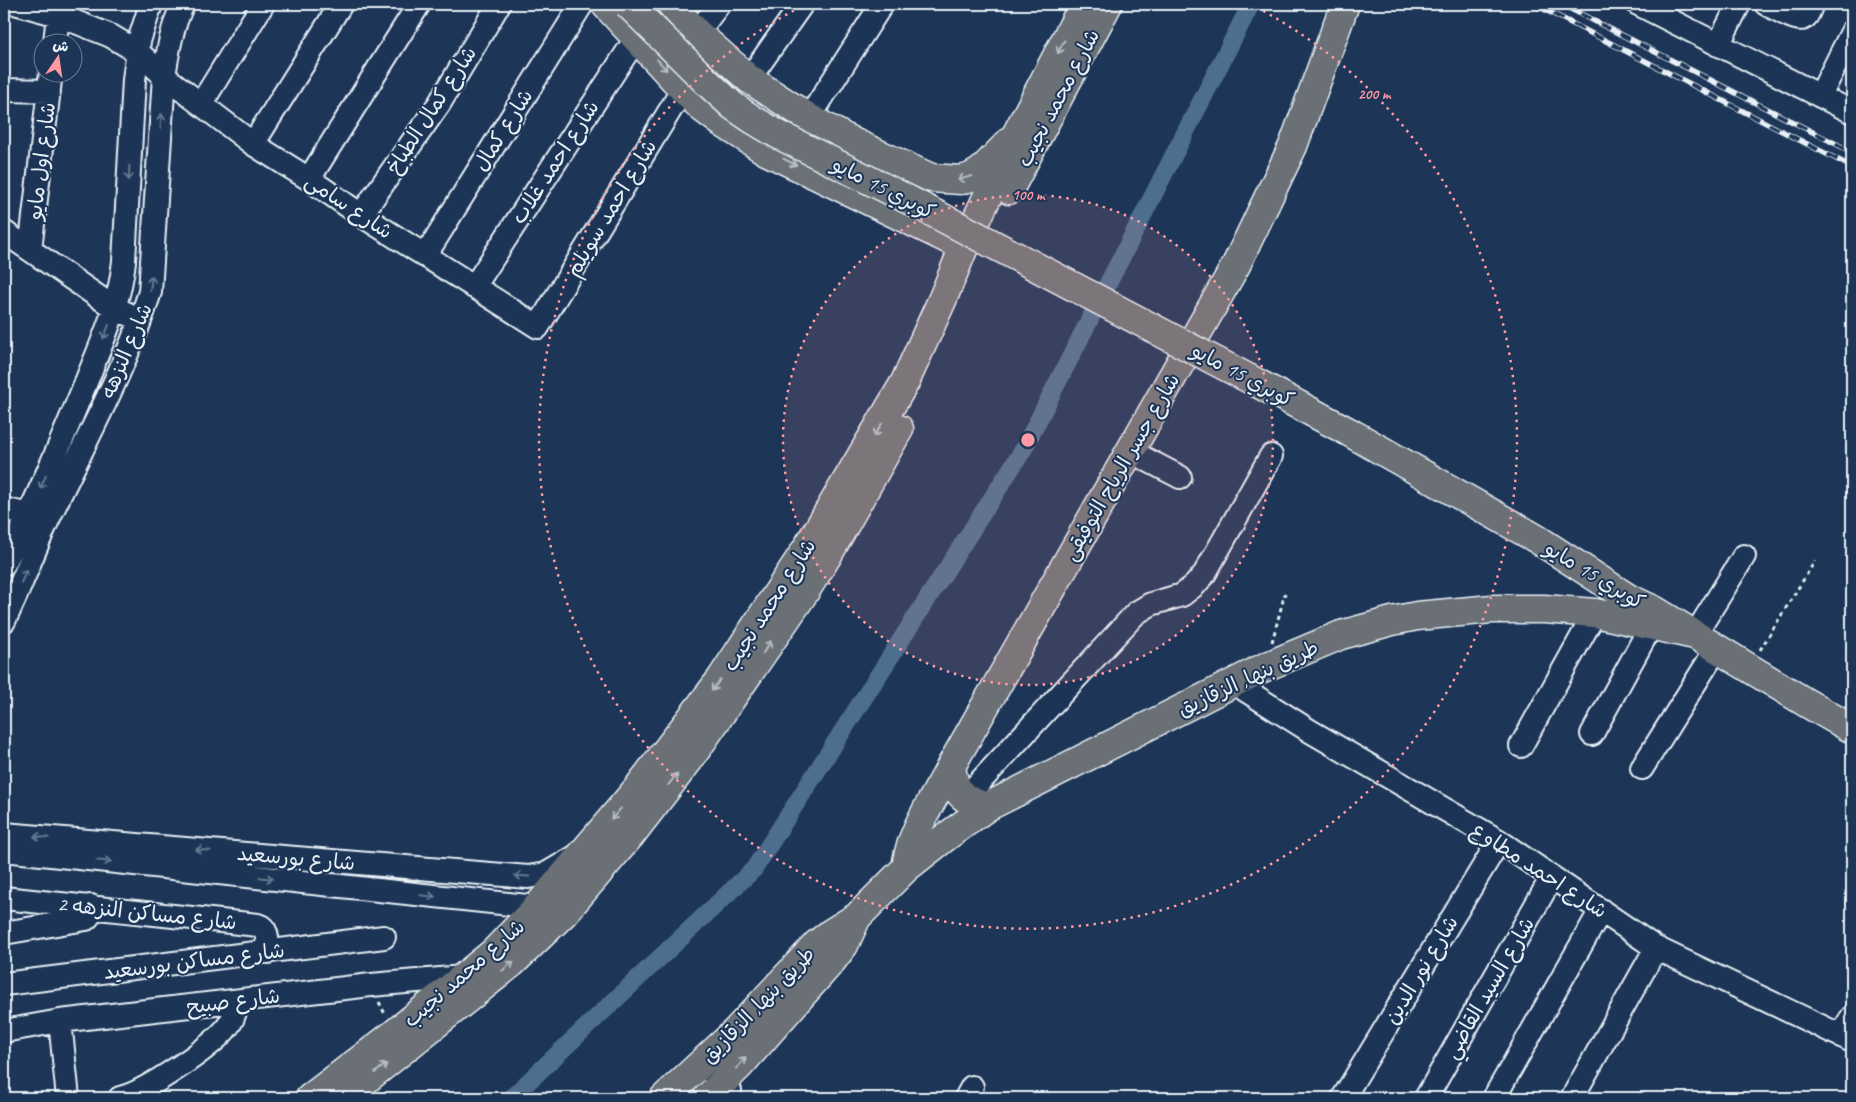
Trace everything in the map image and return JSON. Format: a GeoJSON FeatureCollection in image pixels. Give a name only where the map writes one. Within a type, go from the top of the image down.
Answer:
{"type":"FeatureCollection","features":[{"type":"Feature","properties":{"kind":"main road"},"geometry":{"type":"LineString","coordinates":[[605,4],[683,89],[701,107],[721,122],[766,151],[964,247]]}},
{"type":"Feature","properties":{"kind":"main road","name":"كوبري 15 مايو"},"geometry":{"type":"LineString","coordinates":[[628,4],[710,85],[733,106],[758,123],[1158,330],[1540,533],[1578,566],[1628,598],[1653,617]]}},
{"type":"Feature","properties":{"kind":"main road","name":"كوبري 15 مايو"},"geometry":{"type":"LineString","coordinates":[[649,4],[726,81],[788,124],[1076,269],[1286,381],[1401,445],[1540,533],[1622,581],[1644,599],[1653,617]]}},
{"type":"Feature","properties":{"kind":"main road"},"geometry":{"type":"LineString","coordinates":[[671,4],[697,33],[749,79],[809,118],[855,143],[931,178],[950,180],[966,178],[981,171],[1015,137]]}},
{"type":"Feature","properties":{"kind":"main road","name":"شارع محمد نجيب"},"geometry":{"type":"LineString","coordinates":[[817,553],[926,338],[964,247],[1015,137],[1084,4]]}},
{"type":"Feature","properties":{"kind":"main road","name":"شارع محمد نجيب"},"geometry":{"type":"LineString","coordinates":[[328,1095],[512,963],[565,912],[630,836],[689,760],[817,553],[890,446],[931,362],[978,255],[1007,195],[1108,4]]}},
{"type":"Feature","properties":{"kind":"main road","name":"شارع جسر الرياح التوفيقى"},"geometry":{"type":"LineString","coordinates":[[906,868],[908,854],[915,834],[951,766],[1236,266],[1293,146],[1345,4]]}},
{"type":"Feature","properties":{"kind":"main road"},"geometry":{"type":"LineString","coordinates":[[1564,610],[1570,605],[1579,591],[1581,574],[1578,566]]}},
{"type":"Feature","properties":{"kind":"main road","name":"شارع محمد نجيب"},"geometry":{"type":"LineString","coordinates":[[328,1095],[395,1033],[494,952],[538,908],[637,789],[721,679],[796,586]]}},
{"type":"Feature","properties":{"kind":"main road","name":"طريق بنها, الزقازيق"},"geometry":{"type":"LineString","coordinates":[[664,1098],[732,1034],[817,944],[857,917],[906,868],[943,839],[976,803],[1265,667],[1341,635],[1401,619],[1492,609],[1564,610],[1653,617],[1706,641],[1852,729]]}},
{"type":"Feature","properties":{"kind":"main road"},"geometry":{"type":"LineString","coordinates":[[951,766],[953,781],[957,791],[976,803]]}},
{"type":"Feature","properties":{"kind":"main road","name":"طريق بنها, الزقازيق"},"geometry":{"type":"LineString","coordinates":[[728,1094],[844,945],[857,917]]}},
{"type":"Feature","properties":{"kind":"street","name":"شارع سامى"},"geometry":{"type":"LineString","coordinates":[[19,4],[58,15],[111,36],[138,52],[164,76],[252,144],[309,179],[360,215],[536,326],[540,326]]}},
{"type":"Feature","properties":{"kind":"street","name":"شارع النزهه"},"geometry":{"type":"LineString","coordinates":[[5,559],[37,520],[92,430],[141,321],[150,292],[153,264],[164,76],[168,48],[183,4]]}},
{"type":"Feature","properties":{"kind":"street"},"geometry":{"type":"LineString","coordinates":[[201,104],[264,4]]}},
{"type":"Feature","properties":{"kind":"street"},"geometry":{"type":"LineString","coordinates":[[252,144],[341,4]]}},
{"type":"Feature","properties":{"kind":"street"},"geometry":{"type":"LineString","coordinates":[[309,179],[419,4]]}},
{"type":"Feature","properties":{"kind":"street","name":"شارع كمال الطباخ"},"geometry":{"type":"LineString","coordinates":[[360,215],[430,117],[499,4]]}},
{"type":"Feature","properties":{"kind":"street","name":"شارع كمال"},"geometry":{"type":"LineString","coordinates":[[425,256],[582,4]]}},
{"type":"Feature","properties":{"kind":"street"},"geometry":{"type":"LineString","coordinates":[[697,33],[719,4]]}},
{"type":"Feature","properties":{"kind":"street"},"geometry":{"type":"LineString","coordinates":[[749,79],[802,4]]}},
{"type":"Feature","properties":{"kind":"street"},"geometry":{"type":"LineString","coordinates":[[809,118],[882,4]]}},
{"type":"Feature","properties":{"kind":"street"},"geometry":{"type":"LineString","coordinates":[[1638,4],[1852,112]]}},
{"type":"Feature","properties":{"kind":"street"},"geometry":{"type":"LineString","coordinates":[[1718,45],[1739,4]]}},
{"type":"Feature","properties":{"kind":"street"},"geometry":{"type":"LineString","coordinates":[[1766,4],[1800,20],[1805,18],[1812,4]]}},
{"type":"Feature","properties":{"kind":"street","name":"شارع النزهه"},"geometry":{"type":"LineString","coordinates":[[4,620],[70,420],[116,309],[124,261],[134,80],[147,6]]}},
{"type":"Feature","properties":{"kind":"street"},"geometry":{"type":"LineString","coordinates":[[56,32],[58,15]]}},
{"type":"Feature","properties":{"kind":"street"},"geometry":{"type":"LineString","coordinates":[[1820,96],[1852,32]]}},
{"type":"Feature","properties":{"kind":"street","name":"شارع احمد غلاب"},"geometry":{"type":"LineString","coordinates":[[474,287],[637,37]]}},
{"type":"Feature","properties":{"kind":"street"},"geometry":{"type":"LineString","coordinates":[[4,90],[50,82]]}},
{"type":"Feature","properties":{"kind":"street","name":"شارع اول مايو"},"geometry":{"type":"LineString","coordinates":[[30,250],[50,82]]}},
{"type":"Feature","properties":{"kind":"street","name":"شارع احمد سويلم"},"geometry":{"type":"LineString","coordinates":[[540,326],[683,89]]}},
{"type":"Feature","properties":{"kind":"street"},"geometry":{"type":"LineString","coordinates":[[5,235],[116,309],[141,321]]}},
{"type":"Feature","properties":{"kind":"street"},"geometry":{"type":"LineString","coordinates":[[70,420],[92,430]]}},
{"type":"Feature","properties":{"kind":"street"},"geometry":{"type":"LineString","coordinates":[[1130,451],[1180,477]]}},
{"type":"Feature","properties":{"kind":"street"},"geometry":{"type":"LineString","coordinates":[[976,803],[1136,613],[1151,604],[1182,595],[1195,585],[1205,573],[1271,456]]}},
{"type":"Feature","properties":{"kind":"street"},"geometry":{"type":"LineString","coordinates":[[4,508],[37,520]]}},
{"type":"Feature","properties":{"kind":"street"},"geometry":{"type":"LineString","coordinates":[[1642,768],[1706,641],[1744,556]]}},
{"type":"Feature","properties":{"kind":"street"},"geometry":{"type":"LineString","coordinates":[[1521,746],[1595,613]]}},
{"type":"Feature","properties":{"kind":"street"},"geometry":{"type":"LineString","coordinates":[[1592,734],[1653,617]]}},
{"type":"Feature","properties":{"kind":"street","name":"شارع احمد مطاوع"},"geometry":{"type":"LineString","coordinates":[[1234,683],[1310,731],[1499,841],[1656,948],[1848,1031]]}},
{"type":"Feature","properties":{"kind":"street","name":"شارع بورسعيد"},"geometry":{"type":"LineString","coordinates":[[4,834],[528,877],[546,874],[583,853]]}},
{"type":"Feature","properties":{"kind":"street","name":"شارع نور الدين"},"geometry":{"type":"LineString","coordinates":[[1343,1098],[1499,841]]}},
{"type":"Feature","properties":{"kind":"street","name":"شارع بورسعيد"},"geometry":{"type":"LineString","coordinates":[[4,850],[538,908]]}},
{"type":"Feature","properties":{"kind":"street","name":"شارع السيد القاضي"},"geometry":{"type":"LineString","coordinates":[[1426,1098],[1552,877]]}},
{"type":"Feature","properties":{"kind":"street","name":"شارع مساكن النزهه 2"},"geometry":{"type":"LineString","coordinates":[[4,898],[258,925],[265,928],[268,952]]}},
{"type":"Feature","properties":{"kind":"street"},"geometry":{"type":"LineString","coordinates":[[4,933],[86,919],[89,916],[91,906]]}},
{"type":"Feature","properties":{"kind":"street"},"geometry":{"type":"LineString","coordinates":[[1494,1098],[1601,910]]}},
{"type":"Feature","properties":{"kind":"street","name":"شارع مساكن بورسعيد"},"geometry":{"type":"LineString","coordinates":[[4,984],[384,937]]}},
{"type":"Feature","properties":{"kind":"street"},"geometry":{"type":"LineString","coordinates":[[1572,1098],[1656,948]]}},
{"type":"Feature","properties":{"kind":"street","name":"شارع صبيح"},"geometry":{"type":"LineString","coordinates":[[4,1031],[60,1021],[371,985],[462,977]]}},
{"type":"Feature","properties":{"kind":"street"},"geometry":{"type":"LineString","coordinates":[[120,1098],[154,1083],[217,1039],[229,1026],[235,1014],[237,1001]]}},
{"type":"Feature","properties":{"kind":"street"},"geometry":{"type":"LineString","coordinates":[[60,1021],[68,1098]]}},
{"type":"Feature","properties":{"kind":"street"},"geometry":{"type":"LineString","coordinates":[[702,1062],[728,1094]]}},
{"type":"Feature","properties":{"kind":"path"},"geometry":{"type":"LineString","coordinates":[[1749,667],[1814,561]]}},
{"type":"Feature","properties":{"kind":"path"},"geometry":{"type":"LineString","coordinates":[[1265,667],[1285,593]]}},
{"type":"Feature","properties":{"kind":"path"},"geometry":{"type":"LineString","coordinates":[[371,985],[395,1033]]}},
{"type":"Feature","properties":{"kind":"waterway"},"geometry":{"type":"LineString","coordinates":[[511,1098],[754,869],[1023,450],[1251,4]]}},
{"type":"Feature","properties":{"kind":"railway"},"geometry":{"type":"LineString","coordinates":[[1534,4],[1852,167]]}},
{"type":"Feature","properties":{"kind":"railway"},"geometry":{"type":"LineString","coordinates":[[1561,4],[1852,152]]}}]}
